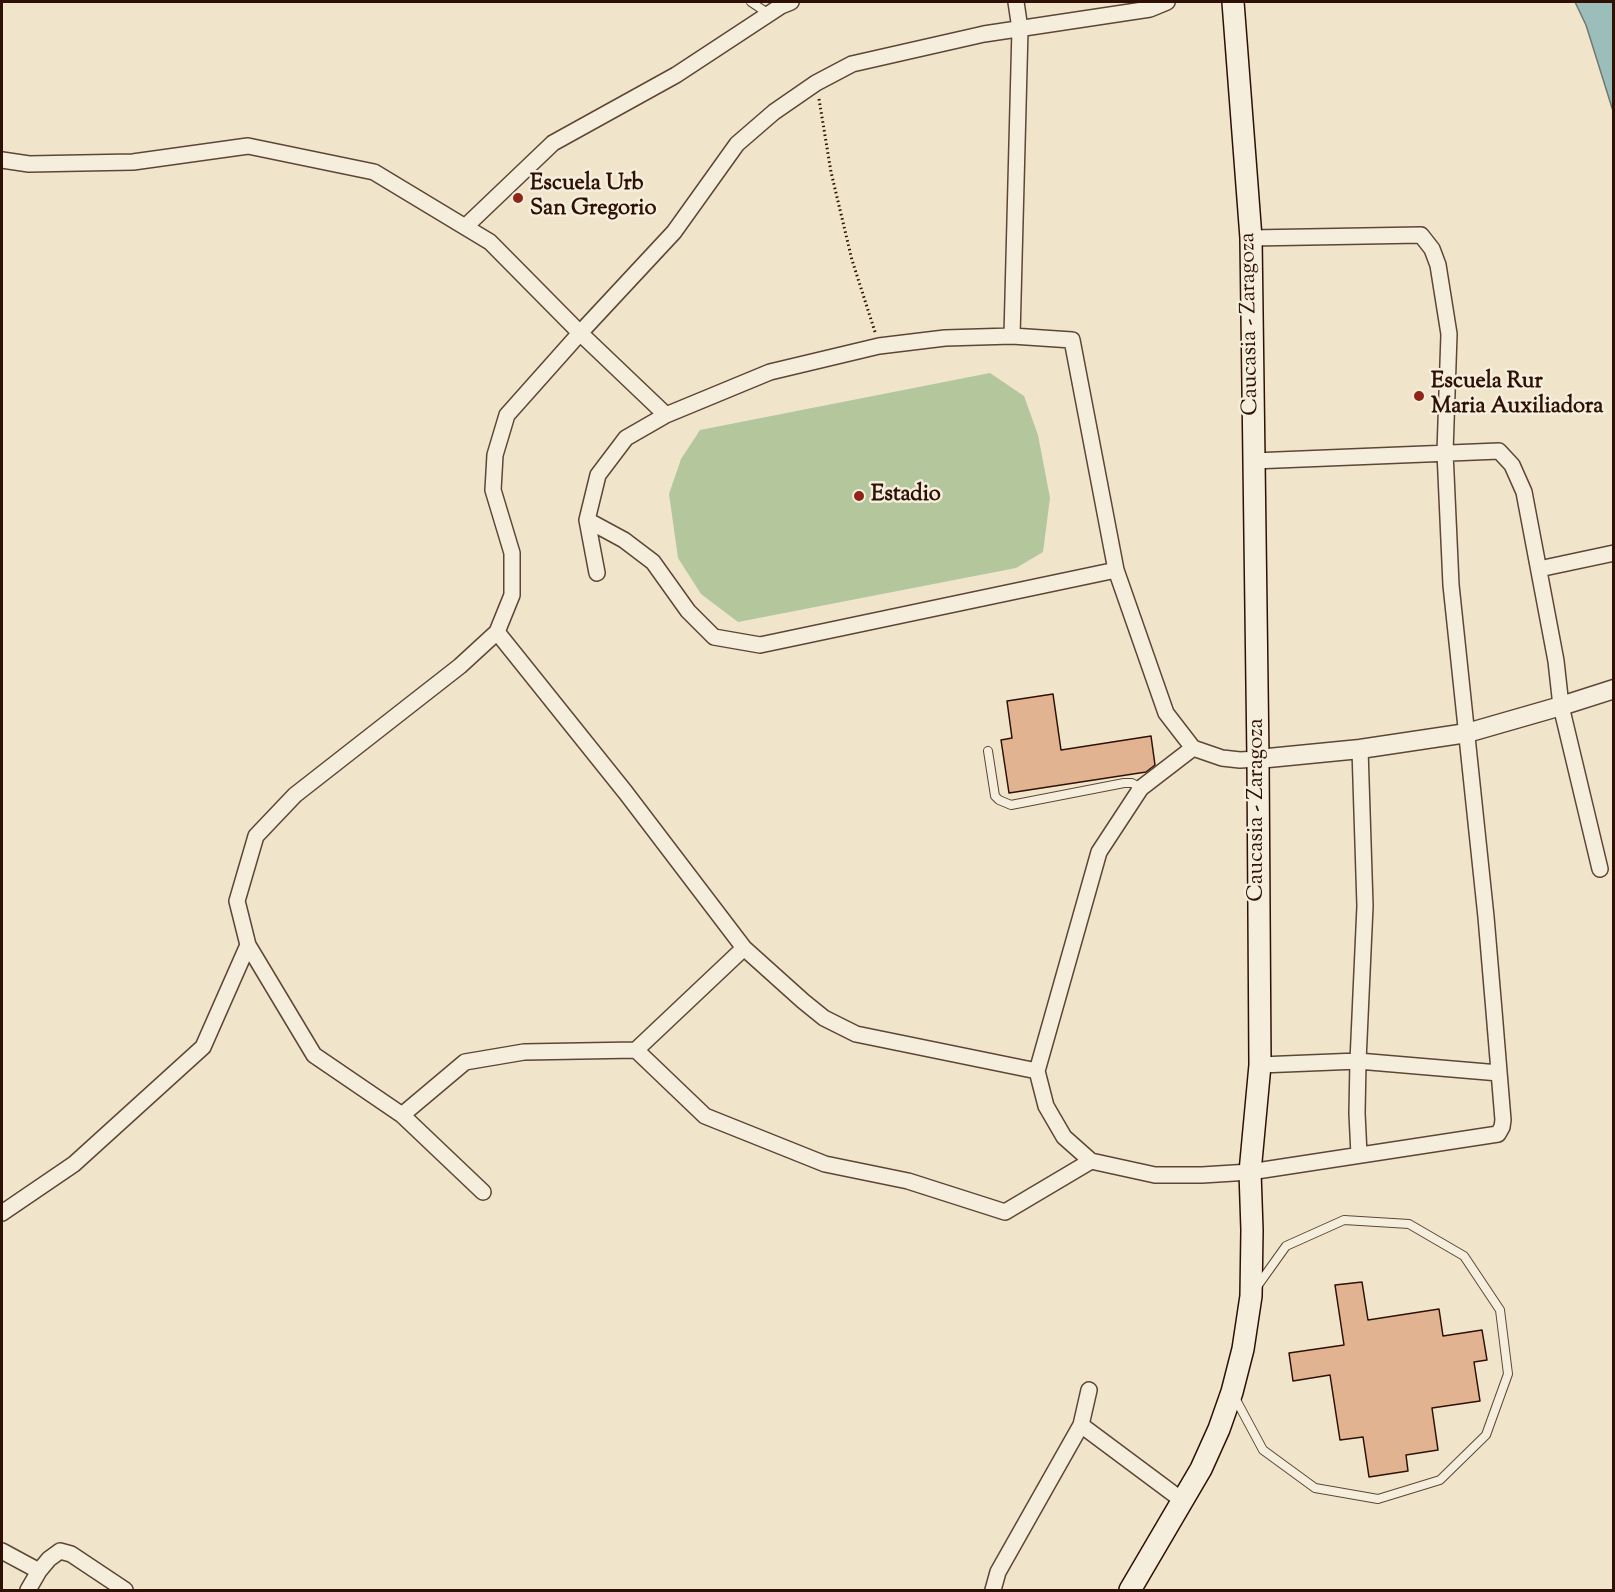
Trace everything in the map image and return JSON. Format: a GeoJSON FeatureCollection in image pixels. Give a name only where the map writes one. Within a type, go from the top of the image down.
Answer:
{"type":"FeatureCollection","features":[{"type":"Feature","properties":{"kind":"main road","name":"Caucasia - Zaragoza"},"geometry":{"type":"LineString","coordinates":[[1130,1590],[1201,1469],[1219,1429],[1232,1392],[1243,1349],[1251,1296],[1250,1172],[1260,1065],[1251,238],[1233,2]]}},
{"type":"Feature","properties":{"kind":"street"},"geometry":{"type":"LineString","coordinates":[[465,227],[553,143],[676,75],[791,2]]}},
{"type":"Feature","properties":{"kind":"street"},"geometry":{"type":"LineString","coordinates":[[1012,336],[1020,29],[1016,2]]}},
{"type":"Feature","properties":{"kind":"street"},"geometry":{"type":"LineString","coordinates":[[483,1192],[402,1116],[314,1055],[248,945],[237,901],[256,836],[295,795],[460,666],[497,632],[512,595],[512,553],[493,490],[495,455],[507,415],[674,232],[736,144],[774,112],[816,83],[852,64],[984,34],[1150,9],[1167,2]]}},
{"type":"Feature","properties":{"kind":"street"},"geometry":{"type":"LineString","coordinates":[[2,160],[29,164],[133,162],[248,146],[374,172],[490,242],[580,333],[666,415]]}},
{"type":"Feature","properties":{"kind":"street"},"geometry":{"type":"LineString","coordinates":[[1193,748],[1141,788],[1099,852],[1037,1071],[1046,1106],[1064,1137],[1091,1161],[1155,1175],[1250,1172],[1498,1134],[1503,1120],[1500,1073],[1451,585],[1445,452],[1449,334],[1438,265],[1432,249],[1421,235],[1251,238]]}},
{"type":"Feature","properties":{"kind":"street"},"geometry":{"type":"LineString","coordinates":[[597,573],[587,520],[598,475],[626,438],[666,415],[770,372],[879,346],[945,338],[1012,336],[1071,340],[1116,570],[1166,713],[1193,748],[1222,758],[1240,760],[1360,749],[1467,733],[1614,689]]}},
{"type":"Feature","properties":{"kind":"street"},"geometry":{"type":"LineString","coordinates":[[1253,461],[1498,451],[1512,465],[1524,492],[1556,662],[1561,706],[1600,869]]}},
{"type":"Feature","properties":{"kind":"street"},"geometry":{"type":"LineString","coordinates":[[587,520],[624,540],[653,562],[688,611],[714,637],[760,645],[1116,570]]}},
{"type":"Feature","properties":{"kind":"street"},"geometry":{"type":"LineString","coordinates":[[1539,570],[1614,552]]}},
{"type":"Feature","properties":{"kind":"street"},"geometry":{"type":"LineString","coordinates":[[497,632],[626,793],[744,948],[803,1001],[824,1018],[856,1034],[1037,1071]]}},
{"type":"Feature","properties":{"kind":"street"},"geometry":{"type":"LineString","coordinates":[[1359,1155],[1358,1061],[1365,906],[1360,749]]}},
{"type":"Feature","properties":{"kind":"street"},"geometry":{"type":"LineString","coordinates":[[2,1214],[74,1164],[203,1047],[248,945]]}},
{"type":"Feature","properties":{"kind":"street"},"geometry":{"type":"LineString","coordinates":[[402,1116],[465,1062],[524,1052],[636,1050],[744,948]]}},
{"type":"Feature","properties":{"kind":"street"},"geometry":{"type":"LineString","coordinates":[[636,1050],[705,1116],[825,1164],[908,1180],[1005,1212],[1091,1161]]}},
{"type":"Feature","properties":{"kind":"street"},"geometry":{"type":"LineString","coordinates":[[1260,1065],[1358,1061],[1500,1073]]}},
{"type":"Feature","properties":{"kind":"street"},"geometry":{"type":"LineString","coordinates":[[993,1590],[998,1572],[1081,1425],[1089,1390]]}},
{"type":"Feature","properties":{"kind":"street"},"geometry":{"type":"LineString","coordinates":[[1081,1425],[1183,1501]]}},
{"type":"Feature","properties":{"kind":"street"},"geometry":{"type":"LineString","coordinates":[[2,1551],[39,1571]]}},
{"type":"Feature","properties":{"kind":"street"},"geometry":{"type":"LineString","coordinates":[[28,1590],[39,1571],[60,1551],[71,1554],[125,1590]]}},
{"type":"Feature","properties":{"kind":"lane"},"geometry":{"type":"LineString","coordinates":[[751,2],[769,14]]}},
{"type":"Feature","properties":{"kind":"lane"},"geometry":{"type":"LineString","coordinates":[[988,752],[995,796],[1011,805],[1125,783],[1132,783],[1141,788]]}},
{"type":"Feature","properties":{"kind":"lane"},"geometry":{"type":"LineString","coordinates":[[1232,1392],[1263,1450],[1315,1488],[1378,1499],[1440,1480],[1486,1435],[1508,1374],[1500,1310],[1464,1256],[1408,1224],[1344,1220],[1286,1246],[1251,1296]]}},
{"type":"Feature","properties":{"kind":"path"},"geometry":{"type":"LineString","coordinates":[[816,83],[831,172],[852,260],[879,346]]}},
{"type":"Feature","properties":{"kind":"green space","name":"Estadio"},"geometry":{"type":"Polygon","coordinates":[[[990,373],[1024,396],[1038,435],[1050,498],[1043,552],[1016,568],[738,622],[701,594],[678,558],[669,494],[681,459],[700,430],[990,373]]]}},
{"type":"Feature","properties":{"kind":"water"},"geometry":{"type":"Polygon","coordinates":[[[1575,2],[1612,2],[1613,111],[1586,25],[1575,2]]]}},
{"type":"Feature","properties":{"kind":"building"},"geometry":{"type":"Polygon","coordinates":[[[1053,694],[1061,750],[1151,736],[1155,765],[1146,772],[1009,793],[1001,740],[1012,738],[1007,701],[1053,694]]]}},
{"type":"Feature","properties":{"kind":"building"},"geometry":{"type":"Polygon","coordinates":[[[1362,1282],[1368,1320],[1439,1309],[1443,1336],[1482,1330],[1487,1360],[1474,1362],[1480,1401],[1432,1408],[1438,1450],[1406,1455],[1408,1471],[1369,1477],[1363,1437],[1340,1440],[1330,1375],[1293,1381],[1289,1353],[1344,1345],[1335,1285],[1362,1282]]]}},
{"type":"Feature","properties":{"kind":"place","name":"Escuela Urb San Gregorio"},"geometry":{"type":"Point","coordinates":[518,198]}},
{"type":"Feature","properties":{"kind":"place","name":"Escuela Rur Maria Auxiliadora"},"geometry":{"type":"Point","coordinates":[1419,396]}},
{"type":"Feature","properties":{"kind":"place","name":"Estadio"},"geometry":{"type":"Point","coordinates":[859,496]}}]}
